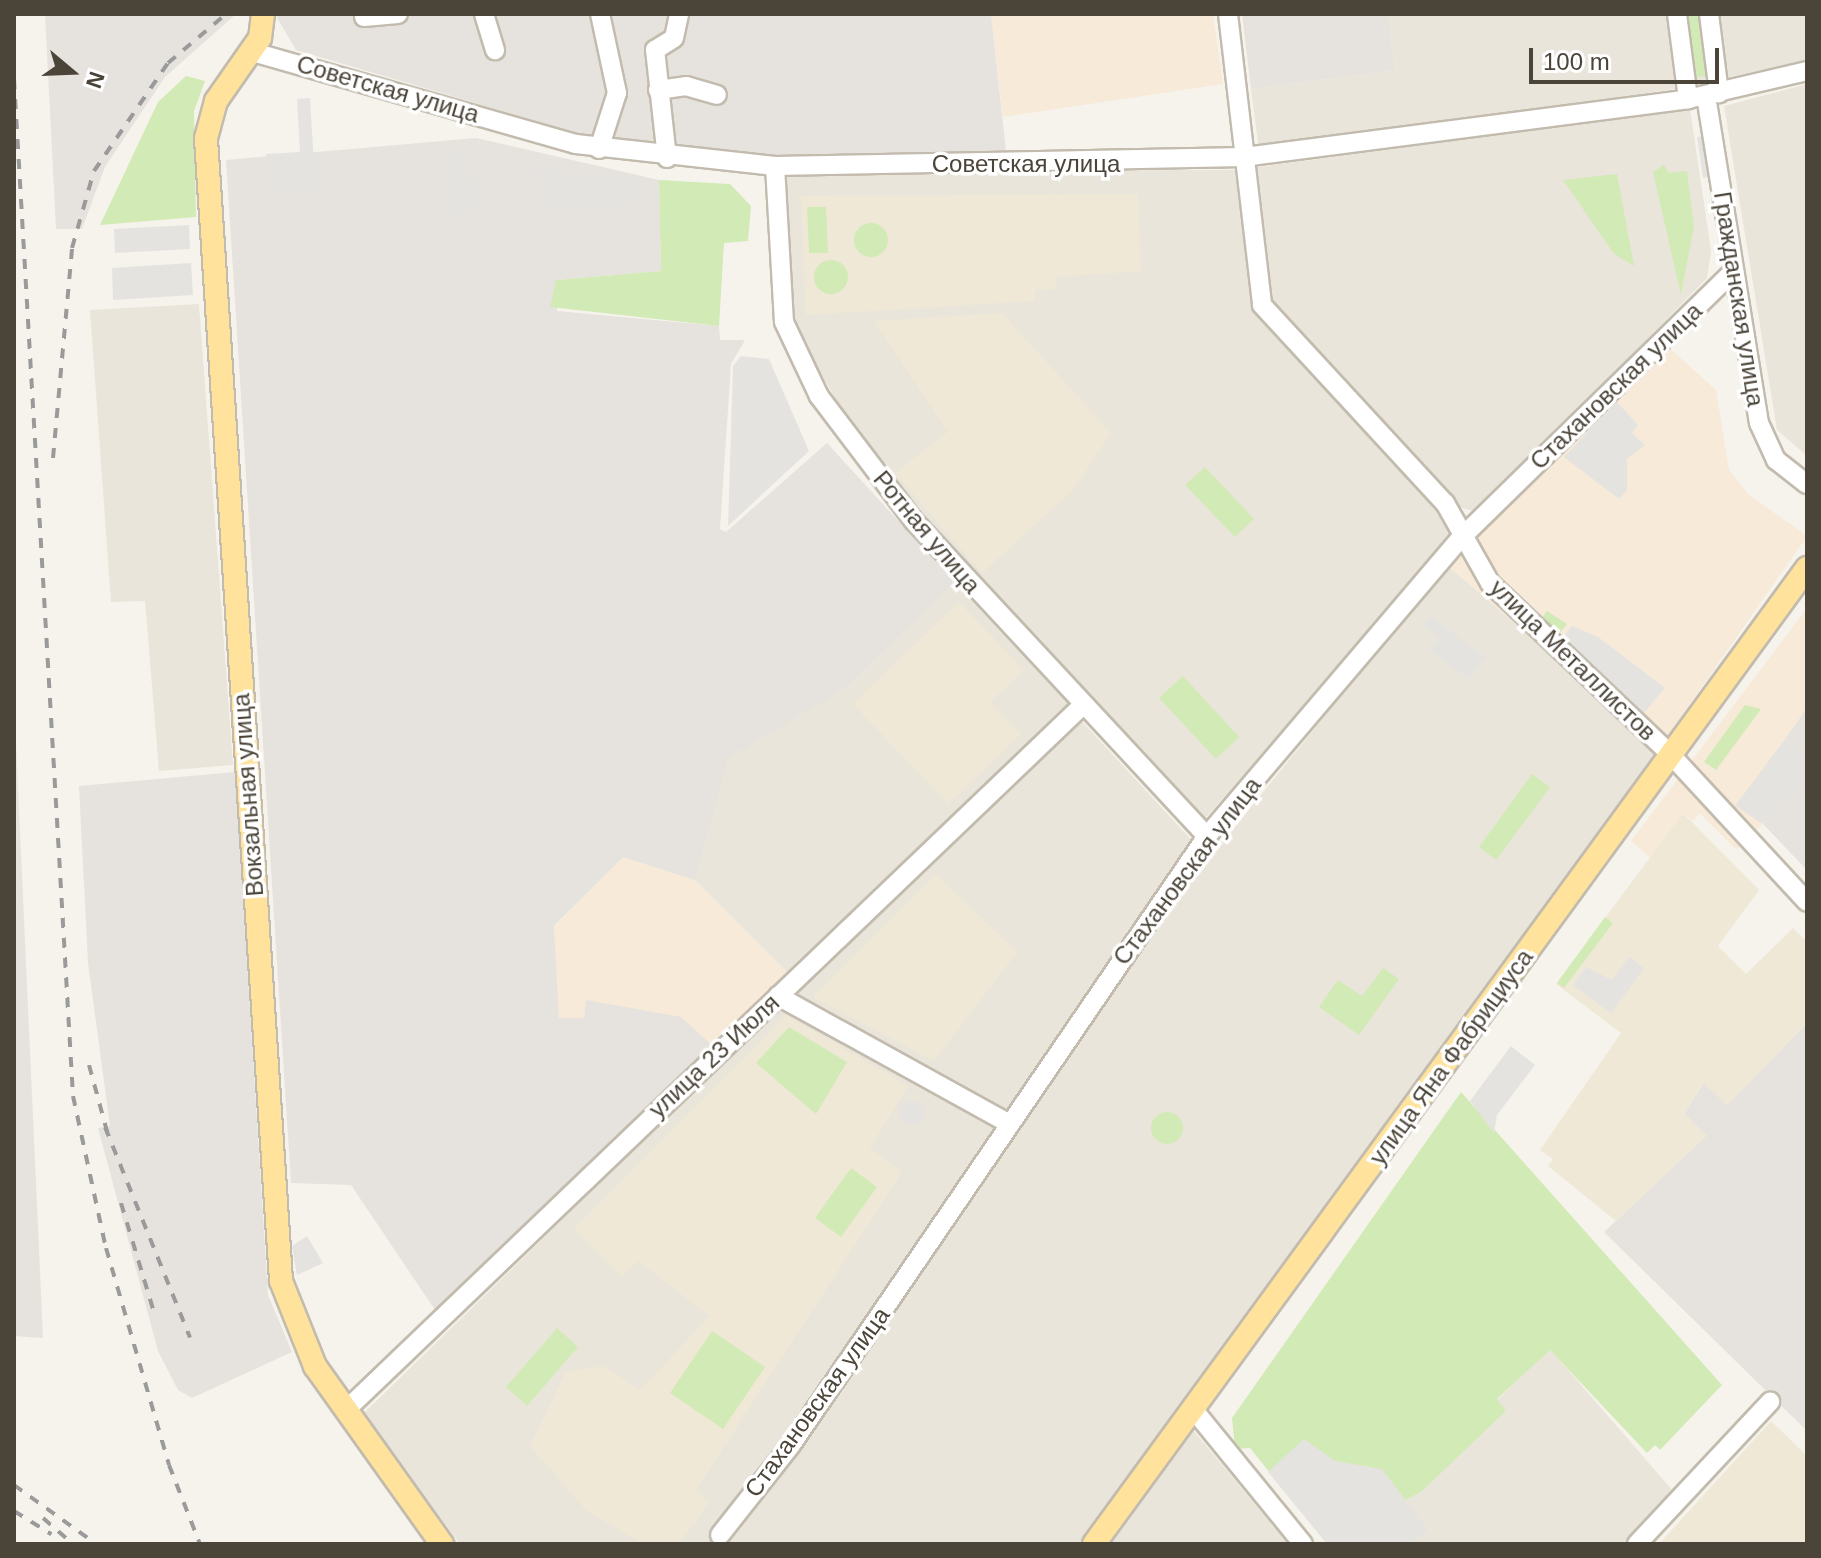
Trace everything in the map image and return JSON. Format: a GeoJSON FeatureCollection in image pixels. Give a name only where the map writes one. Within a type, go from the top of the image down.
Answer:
{"type":"FeatureCollection","features":[{"type":"Feature","properties":{"kind":"main road","name":"Вокзальная улица"},"geometry":{"type":"LineString","coordinates":[[263,14],[253,52],[216,101],[206,139],[276,1218],[293,1321],[347,1409],[442,1544]]}},
{"type":"Feature","properties":{"kind":"main road","name":"улица Яна Фабрициуса"},"geometry":{"type":"LineString","coordinates":[[1094,1544],[1807,568]]}},
{"type":"Feature","properties":{"kind":"street"},"geometry":{"type":"LineString","coordinates":[[364,17],[398,14]]}},
{"type":"Feature","properties":{"kind":"street"},"geometry":{"type":"LineString","coordinates":[[484,14],[495,50]]}},
{"type":"Feature","properties":{"kind":"street"},"geometry":{"type":"LineString","coordinates":[[599,149],[617,93],[600,14]]}},
{"type":"Feature","properties":{"kind":"street"},"geometry":{"type":"LineString","coordinates":[[667,158],[655,50],[674,38],[679,14]]}},
{"type":"Feature","properties":{"kind":"street","name":"улица Металлистов"},"geometry":{"type":"LineString","coordinates":[[1228,14],[1262,305],[1445,503],[1461,538],[1490,583],[1671,755],[1807,902]]}},
{"type":"Feature","properties":{"kind":"street","name":"Гражданская улица"},"geometry":{"type":"LineString","coordinates":[[1677,14],[1704,96],[1759,423],[1776,460],[1807,484]]}},
{"type":"Feature","properties":{"kind":"street","name":"Гражданская улица"},"geometry":{"type":"LineString","coordinates":[[1704,96],[1709,14]]}},
{"type":"Feature","properties":{"kind":"street","name":"Советская улица"},"geometry":{"type":"LineString","coordinates":[[253,52],[599,149],[667,158],[775,166],[1244,157],[1704,96],[1807,71]]}},
{"type":"Feature","properties":{"kind":"street"},"geometry":{"type":"LineString","coordinates":[[658,90],[686,86],[717,95]]}},
{"type":"Feature","properties":{"kind":"street","name":"Ротная улица"},"geometry":{"type":"LineString","coordinates":[[775,166],[784,322],[819,396],[914,521],[1207,836]]}},
{"type":"Feature","properties":{"kind":"street","name":"Стахановская улица"},"geometry":{"type":"LineString","coordinates":[[720,1535],[791,1445],[1207,836],[1461,538],[1734,271]]}},
{"type":"Feature","properties":{"kind":"street","name":"улица 23 Июля"},"geometry":{"type":"LineString","coordinates":[[347,1409],[1083,705]]}},
{"type":"Feature","properties":{"kind":"street"},"geometry":{"type":"LineString","coordinates":[[778,996],[1010,1124]]}},
{"type":"Feature","properties":{"kind":"street"},"geometry":{"type":"LineString","coordinates":[[1641,1542],[1770,1402]]}},
{"type":"Feature","properties":{"kind":"street"},"geometry":{"type":"LineString","coordinates":[[1193,1409],[1303,1544]]}},
{"type":"Feature","properties":{"kind":"shaded area"},"geometry":{"type":"Polygon","coordinates":[[[45,14],[236,14],[165,77],[105,167],[82,229],[56,229],[45,14]]]}},
{"type":"Feature","properties":{"kind":"shaded area"},"geometry":{"type":"Polygon","coordinates":[[[275,14],[991,14],[1006,151],[725,156],[594,138],[296,50],[275,14]]]}},
{"type":"Feature","properties":{"kind":"shaded area"},"geometry":{"type":"Polygon","coordinates":[[[991,14],[1213,14],[1223,84],[1003,117],[991,14]]]}},
{"type":"Feature","properties":{"kind":"shaded area"},"geometry":{"type":"Polygon","coordinates":[[[1242,14],[1388,14],[1395,70],[1251,89],[1242,14]]]}},
{"type":"Feature","properties":{"kind":"shaded area"},"geometry":{"type":"Polygon","coordinates":[[[1388,14],[1807,14],[1807,60],[1673,89],[1259,150],[1251,89],[1395,70],[1388,14]]]}},
{"type":"Feature","properties":{"kind":"shaded area"},"geometry":{"type":"Polygon","coordinates":[[[1807,84],[1807,456],[1777,430],[1724,106],[1807,84]]]}},
{"type":"Feature","properties":{"kind":"shaded area"},"geometry":{"type":"Polygon","coordinates":[[[310,98],[316,196],[270,196],[266,154],[300,152],[297,99],[310,98]]]}},
{"type":"Feature","properties":{"kind":"shaded area"},"geometry":{"type":"Polygon","coordinates":[[[1690,109],[1711,251],[1707,278],[1477,512],[1455,506],[1266,307],[1252,168],[1690,109]]]}},
{"type":"Feature","properties":{"kind":"shaded area"},"geometry":{"type":"Polygon","coordinates":[[[1708,136],[1714,176],[1703,178],[1697,137],[1708,136]]]}},
{"type":"Feature","properties":{"kind":"shaded area"},"geometry":{"type":"Polygon","coordinates":[[[476,138],[659,180],[661,271],[556,280],[557,311],[719,326],[720,340],[745,340],[731,364],[720,529],[726,532],[827,443],[955,583],[845,689],[728,758],[695,880],[623,857],[554,926],[559,1018],[584,1018],[586,1000],[681,1017],[715,1048],[435,1310],[351,1185],[291,1183],[226,160],[476,138]]]}},
{"type":"Feature","properties":{"kind":"shaded area"},"geometry":{"type":"Polygon","coordinates":[[[469,150],[477,212],[447,215],[444,151],[469,150]]]}},
{"type":"Feature","properties":{"kind":"shaded area"},"geometry":{"type":"Polygon","coordinates":[[[535,166],[597,177],[641,178],[629,204],[540,212],[535,166]]]}},
{"type":"Feature","properties":{"kind":"shaded area"},"geometry":{"type":"Polygon","coordinates":[[[1240,170],[1260,320],[1420,485],[1454,535],[1202,822],[929,529],[856,434],[790,320],[782,171],[1240,170]]]}},
{"type":"Feature","properties":{"kind":"shaded area"},"geometry":{"type":"Polygon","coordinates":[[[1138,194],[1141,271],[1057,277],[1056,289],[1035,290],[1035,301],[806,315],[801,196],[1138,194]]]}},
{"type":"Feature","properties":{"kind":"shaded area"},"geometry":{"type":"Polygon","coordinates":[[[189,225],[190,249],[115,253],[114,229],[189,225]]]}},
{"type":"Feature","properties":{"kind":"shaded area"},"geometry":{"type":"Polygon","coordinates":[[[191,263],[193,295],[113,300],[112,268],[191,263]]]}},
{"type":"Feature","properties":{"kind":"shaded area"},"geometry":{"type":"Polygon","coordinates":[[[199,304],[233,765],[159,771],[145,601],[111,602],[90,310],[199,304]]]}},
{"type":"Feature","properties":{"kind":"shaded area"},"geometry":{"type":"Polygon","coordinates":[[[1002,313],[1111,433],[1074,489],[982,573],[895,473],[948,432],[874,321],[1002,313]]]}},
{"type":"Feature","properties":{"kind":"shaded area"},"geometry":{"type":"Polygon","coordinates":[[[1655,335],[1716,390],[1729,470],[1748,494],[1807,536],[1660,747],[1436,556],[1655,335]]]}},
{"type":"Feature","properties":{"kind":"shaded area"},"geometry":{"type":"Polygon","coordinates":[[[741,356],[769,359],[809,451],[728,526],[733,366],[741,356]]]}},
{"type":"Feature","properties":{"kind":"shaded area"},"geometry":{"type":"Polygon","coordinates":[[[1616,401],[1638,425],[1632,433],[1645,445],[1627,459],[1627,490],[1619,499],[1564,457],[1616,401]]]}},
{"type":"Feature","properties":{"kind":"shaded area"},"geometry":{"type":"Polygon","coordinates":[[[1447,565],[1660,747],[1079,1544],[460,1544],[363,1414],[1078,717],[1209,859],[1447,565]]]}},
{"type":"Feature","properties":{"kind":"shaded area"},"geometry":{"type":"Polygon","coordinates":[[[955,583],[1069,705],[790,975],[695,880],[727,758],[845,689],[955,583]]]}},
{"type":"Feature","properties":{"kind":"shaded area"},"geometry":{"type":"Polygon","coordinates":[[[959,602],[1024,670],[990,702],[1021,734],[948,804],[853,704],[959,602]]]}},
{"type":"Feature","properties":{"kind":"shaded area"},"geometry":{"type":"Polygon","coordinates":[[[1807,608],[1807,781],[1736,850],[1700,813],[1693,821],[1683,813],[1653,860],[1631,841],[1807,608]]]}},
{"type":"Feature","properties":{"kind":"shaded area"},"geometry":{"type":"Polygon","coordinates":[[[1430,616],[1485,657],[1468,679],[1430,650],[1439,638],[1423,625],[1430,616]]]}},
{"type":"Feature","properties":{"kind":"shaded area"},"geometry":{"type":"Polygon","coordinates":[[[1572,626],[1598,637],[1665,688],[1643,714],[1561,639],[1572,626]]]}},
{"type":"Feature","properties":{"kind":"shaded area"},"geometry":{"type":"Polygon","coordinates":[[[14,699],[40,1271],[43,1338],[14,1336],[14,699]]]}},
{"type":"Feature","properties":{"kind":"shaded area"},"geometry":{"type":"Polygon","coordinates":[[[1807,708],[1807,759],[1785,739],[1807,708]]]}},
{"type":"Feature","properties":{"kind":"shaded area"},"geometry":{"type":"Polygon","coordinates":[[[1785,739],[1807,759],[1807,781],[1763,824],[1735,806],[1785,739]]]}},
{"type":"Feature","properties":{"kind":"shaded area"},"geometry":{"type":"Polygon","coordinates":[[[235,772],[268,1295],[292,1352],[192,1398],[178,1390],[158,1351],[98,1128],[110,1126],[88,963],[79,786],[235,772]]]}},
{"type":"Feature","properties":{"kind":"shaded area"},"geometry":{"type":"Polygon","coordinates":[[[1807,781],[1807,870],[1763,824],[1807,781]]]}},
{"type":"Feature","properties":{"kind":"shaded area"},"geometry":{"type":"Polygon","coordinates":[[[1683,813],[1759,890],[1718,946],[1746,974],[1793,928],[1807,942],[1807,1023],[1727,1105],[1703,1083],[1684,1114],[1706,1136],[1616,1221],[1548,1166],[1553,1159],[1540,1150],[1621,1033],[1556,984],[1683,813]]]}},
{"type":"Feature","properties":{"kind":"shaded area"},"geometry":{"type":"Polygon","coordinates":[[[623,856],[695,880],[790,975],[715,1048],[586,1001],[584,1019],[559,1018],[554,927],[623,856]]]}},
{"type":"Feature","properties":{"kind":"shaded area"},"geometry":{"type":"Polygon","coordinates":[[[936,874],[1017,952],[934,1061],[813,997],[936,874]]]}},
{"type":"Feature","properties":{"kind":"shaded area"},"geometry":{"type":"Polygon","coordinates":[[[1629,957],[1644,968],[1611,1013],[1573,985],[1586,967],[1612,980],[1629,957]]]}},
{"type":"Feature","properties":{"kind":"shaded area"},"geometry":{"type":"Polygon","coordinates":[[[786,1015],[908,1086],[870,1148],[902,1172],[696,1490],[709,1502],[696,1521],[678,1544],[644,1544],[587,1511],[530,1446],[566,1372],[603,1366],[640,1390],[710,1316],[638,1261],[622,1277],[574,1229],[786,1015]]]}},
{"type":"Feature","properties":{"kind":"shaded area"},"geometry":{"type":"Polygon","coordinates":[[[1807,1023],[1807,1431],[1604,1232],[1706,1136],[1684,1114],[1704,1082],[1727,1105],[1807,1023]]]}},
{"type":"Feature","properties":{"kind":"shaded area"},"geometry":{"type":"Polygon","coordinates":[[[1511,1046],[1535,1065],[1497,1115],[1494,1133],[1470,1101],[1511,1046]]]}},
{"type":"Feature","properties":{"kind":"shaded area"},"geometry":{"type":"Polygon","coordinates":[[[912,1101],[920,1105],[924,1113],[920,1121],[912,1125],[904,1121],[900,1113],[904,1105],[912,1101]]]}},
{"type":"Feature","properties":{"kind":"shaded area"},"geometry":{"type":"Polygon","coordinates":[[[307,1236],[323,1263],[297,1275],[292,1246],[307,1236]]]}},
{"type":"Feature","properties":{"kind":"shaded area"},"geometry":{"type":"Polygon","coordinates":[[[1550,1349],[1686,1506],[1652,1544],[1411,1544],[1425,1532],[1401,1499],[1422,1490],[1506,1411],[1497,1400],[1550,1349]]]}},
{"type":"Feature","properties":{"kind":"shaded area"},"geometry":{"type":"Polygon","coordinates":[[[1771,1421],[1807,1456],[1807,1544],[1659,1544],[1771,1421]]]}},
{"type":"Feature","properties":{"kind":"shaded area"},"geometry":{"type":"Polygon","coordinates":[[[1193,1430],[1288,1544],[1111,1544],[1193,1430]]]}},
{"type":"Feature","properties":{"kind":"shaded area"},"geometry":{"type":"Polygon","coordinates":[[[1304,1439],[1335,1461],[1382,1469],[1428,1530],[1411,1544],[1327,1544],[1268,1472],[1304,1439]]]}},
{"type":"Feature","properties":{"kind":"green space"},"geometry":{"type":"Polygon","coordinates":[[[1682,14],[1704,14],[1712,75],[1690,78],[1682,14]]]}},
{"type":"Feature","properties":{"kind":"green space"},"geometry":{"type":"Polygon","coordinates":[[[186,76],[205,81],[194,111],[196,217],[100,225],[158,102],[186,76]]]}},
{"type":"Feature","properties":{"kind":"green space"},"geometry":{"type":"Polygon","coordinates":[[[1664,165],[1669,173],[1687,171],[1694,226],[1681,295],[1653,172],[1664,165]]]}},
{"type":"Feature","properties":{"kind":"green space"},"geometry":{"type":"Polygon","coordinates":[[[1617,174],[1634,266],[1614,254],[1563,180],[1617,174]]]}},
{"type":"Feature","properties":{"kind":"green space"},"geometry":{"type":"Polygon","coordinates":[[[659,180],[730,184],[751,206],[748,241],[724,243],[719,326],[550,307],[556,280],[661,271],[659,180]]]}},
{"type":"Feature","properties":{"kind":"green space"},"geometry":{"type":"Polygon","coordinates":[[[807,207],[826,207],[828,253],[809,253],[807,207]]]}},
{"type":"Feature","properties":{"kind":"green space"},"geometry":{"type":"Polygon","coordinates":[[[871,223],[883,228],[888,240],[883,252],[871,257],[859,252],[854,240],[859,228],[871,223]]]}},
{"type":"Feature","properties":{"kind":"green space"},"geometry":{"type":"Polygon","coordinates":[[[831,260],[843,265],[848,277],[843,289],[831,294],[819,289],[814,277],[819,265],[831,260]]]}},
{"type":"Feature","properties":{"kind":"green space"},"geometry":{"type":"Polygon","coordinates":[[[1205,467],[1254,519],[1235,537],[1185,485],[1205,467]]]}},
{"type":"Feature","properties":{"kind":"green space"},"geometry":{"type":"Polygon","coordinates":[[[1547,611],[1567,624],[1558,635],[1541,620],[1547,611]]]}},
{"type":"Feature","properties":{"kind":"green space"},"geometry":{"type":"Polygon","coordinates":[[[1183,676],[1239,737],[1216,759],[1159,698],[1183,676]]]}},
{"type":"Feature","properties":{"kind":"green space"},"geometry":{"type":"Polygon","coordinates":[[[1745,705],[1761,709],[1716,770],[1704,762],[1745,705]]]}},
{"type":"Feature","properties":{"kind":"green space"},"geometry":{"type":"Polygon","coordinates":[[[1532,774],[1550,787],[1496,860],[1479,847],[1532,774]]]}},
{"type":"Feature","properties":{"kind":"green space"},"geometry":{"type":"Polygon","coordinates":[[[1605,917],[1613,923],[1564,988],[1557,983],[1605,917]]]}},
{"type":"Feature","properties":{"kind":"green space"},"geometry":{"type":"Polygon","coordinates":[[[1383,968],[1399,979],[1359,1035],[1319,1007],[1338,980],[1362,996],[1383,968]]]}},
{"type":"Feature","properties":{"kind":"green space"},"geometry":{"type":"Polygon","coordinates":[[[789,1027],[847,1062],[816,1114],[756,1063],[789,1027]]]}},
{"type":"Feature","properties":{"kind":"green space"},"geometry":{"type":"Polygon","coordinates":[[[1461,1092],[1722,1385],[1660,1450],[1655,1445],[1647,1453],[1550,1350],[1497,1399],[1506,1411],[1422,1491],[1327,1544],[1250,1448],[1235,1449],[1232,1418],[1461,1092]]]}},
{"type":"Feature","properties":{"kind":"green space"},"geometry":{"type":"Polygon","coordinates":[[[1167,1112],[1178,1117],[1183,1128],[1178,1139],[1167,1144],[1156,1139],[1151,1128],[1156,1117],[1167,1112]]]}},
{"type":"Feature","properties":{"kind":"green space"},"geometry":{"type":"Polygon","coordinates":[[[851,1168],[877,1187],[841,1237],[815,1218],[851,1168]]]}},
{"type":"Feature","properties":{"kind":"green space"},"geometry":{"type":"Polygon","coordinates":[[[557,1328],[578,1347],[527,1406],[506,1387],[557,1328]]]}},
{"type":"Feature","properties":{"kind":"green space"},"geometry":{"type":"Polygon","coordinates":[[[712,1331],[765,1367],[723,1429],[670,1393],[712,1331]]]}},
{"type":"Feature","properties":{"kind":"railway"},"geometry":{"type":"LineString","coordinates":[[53,458],[72,248],[94,171],[168,63],[226,14]]}},
{"type":"Feature","properties":{"kind":"railway"},"geometry":{"type":"LineString","coordinates":[[14,79],[73,1096],[106,1248],[169,1465],[200,1544]]}},
{"type":"Feature","properties":{"kind":"railway"},"geometry":{"type":"LineString","coordinates":[[89,1065],[108,1135]]}},
{"type":"Feature","properties":{"kind":"railway"},"geometry":{"type":"LineString","coordinates":[[105,1127],[190,1337]]}},
{"type":"Feature","properties":{"kind":"railway"},"geometry":{"type":"LineString","coordinates":[[121,1203],[154,1312]]}},
{"type":"Feature","properties":{"kind":"railway"},"geometry":{"type":"LineString","coordinates":[[14,1485],[96,1544]]}},
{"type":"Feature","properties":{"kind":"railway"},"geometry":{"type":"LineString","coordinates":[[14,1511],[51,1534]]}},
{"type":"Feature","properties":{"kind":"railway"},"geometry":{"type":"LineString","coordinates":[[43,1518],[73,1544]]}}]}
